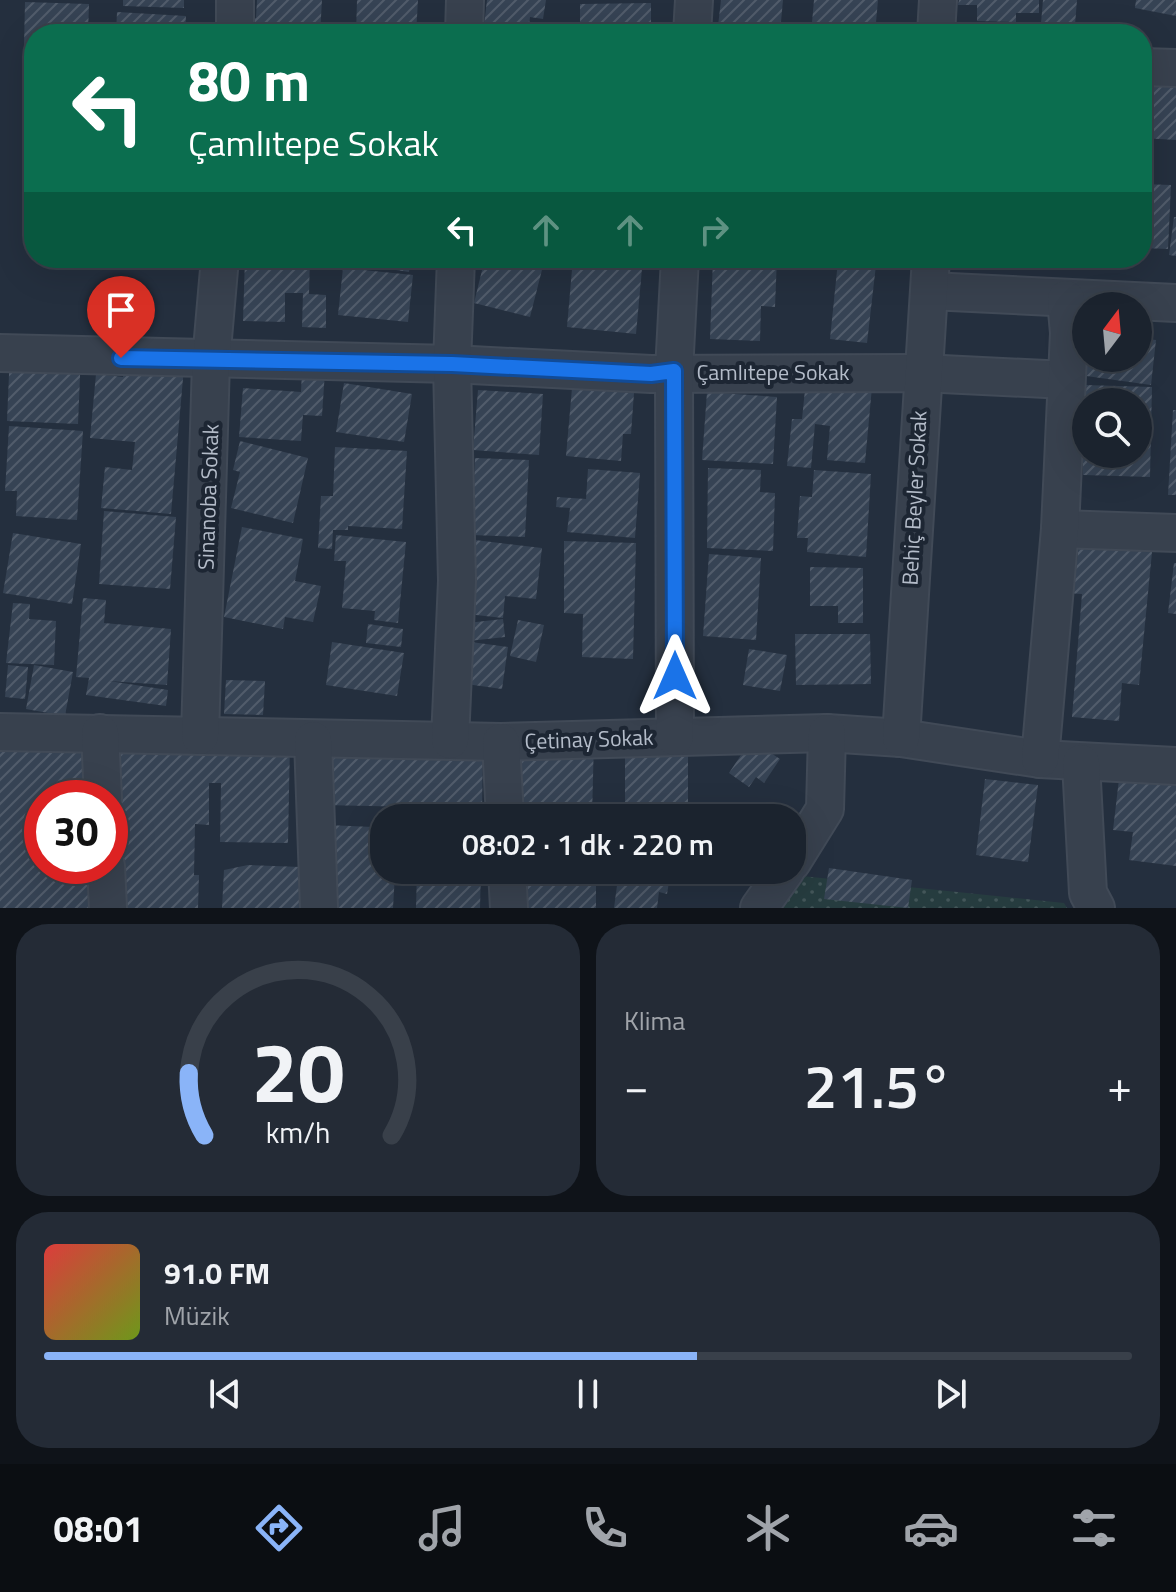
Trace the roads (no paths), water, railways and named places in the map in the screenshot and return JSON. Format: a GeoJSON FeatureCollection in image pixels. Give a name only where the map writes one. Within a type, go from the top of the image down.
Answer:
{"type":"FeatureCollection","features":[{"type":"Feature","properties":{"kind":"street"},"geometry":{"type":"LineString","coordinates":[[235,0],[235,24]]}},
{"type":"Feature","properties":{"kind":"street"},"geometry":{"type":"LineString","coordinates":[[464,24],[465,0]]}},
{"type":"Feature","properties":{"kind":"street"},"geometry":{"type":"LineString","coordinates":[[693,24],[694,0]]}},
{"type":"Feature","properties":{"kind":"street"},"geometry":{"type":"LineString","coordinates":[[937,24],[938,0]]}},
{"type":"Feature","properties":{"kind":"street"},"geometry":{"type":"LineString","coordinates":[[1152,67],[1176,68]]}},
{"type":"Feature","properties":{"kind":"street","name":"Sinanoba Sokak"},"geometry":{"type":"LineString","coordinates":[[200,736],[211,361],[219,268]]}},
{"type":"Feature","properties":{"kind":"street"},"geometry":{"type":"LineString","coordinates":[[450,740],[457,581],[452,364],[456,268]]}},
{"type":"Feature","properties":{"kind":"street"},"geometry":{"type":"LineString","coordinates":[[675,737],[674,371],[679,268]]}},
{"type":"Feature","properties":{"kind":"street"},"geometry":{"type":"LineString","coordinates":[[930,274],[1066,299],[1176,303]]}},
{"type":"Feature","properties":{"kind":"street","name":"Behiç Beyler Sokak"},"geometry":{"type":"LineString","coordinates":[[901,738],[930,274]]}},
{"type":"Feature","properties":{"kind":"street"},"geometry":{"type":"LineString","coordinates":[[1040,759],[1060,529],[1066,299]]}},
{"type":"Feature","properties":{"kind":"street","name":"Çamlıtepe Sokak"},"geometry":{"type":"LineString","coordinates":[[0,353],[211,361],[452,364],[651,374],[674,371],[922,373],[1066,380]]}},
{"type":"Feature","properties":{"kind":"street"},"geometry":{"type":"LineString","coordinates":[[1060,529],[1176,533]]}},
{"type":"Feature","properties":{"kind":"street","name":"Çetinay Sokak"},"geometry":{"type":"LineString","coordinates":[[0,732],[501,742],[827,733],[901,738],[1081,763],[1176,766]]}},
{"type":"Feature","properties":{"kind":"street"},"geometry":{"type":"LineString","coordinates":[[100,733],[102,780]]}},
{"type":"Feature","properties":{"kind":"street"},"geometry":{"type":"LineString","coordinates":[[806,840],[825,809],[827,733]]}},
{"type":"Feature","properties":{"kind":"street"},"geometry":{"type":"LineString","coordinates":[[313,740],[319,908]]}},
{"type":"Feature","properties":{"kind":"street"},"geometry":{"type":"LineString","coordinates":[[501,742],[504,804]]}},
{"type":"Feature","properties":{"kind":"street"},"geometry":{"type":"LineString","coordinates":[[1081,763],[1088,893],[1096,908]]}},
{"type":"Feature","properties":{"kind":"street"},"geometry":{"type":"LineString","coordinates":[[107,884],[108,908]]}},
{"type":"Feature","properties":{"kind":"street"},"geometry":{"type":"LineString","coordinates":[[508,884],[509,908]]}},
{"type":"Feature","properties":{"kind":"street"},"geometry":{"type":"LineString","coordinates":[[759,908],[776,884]]}}]}
